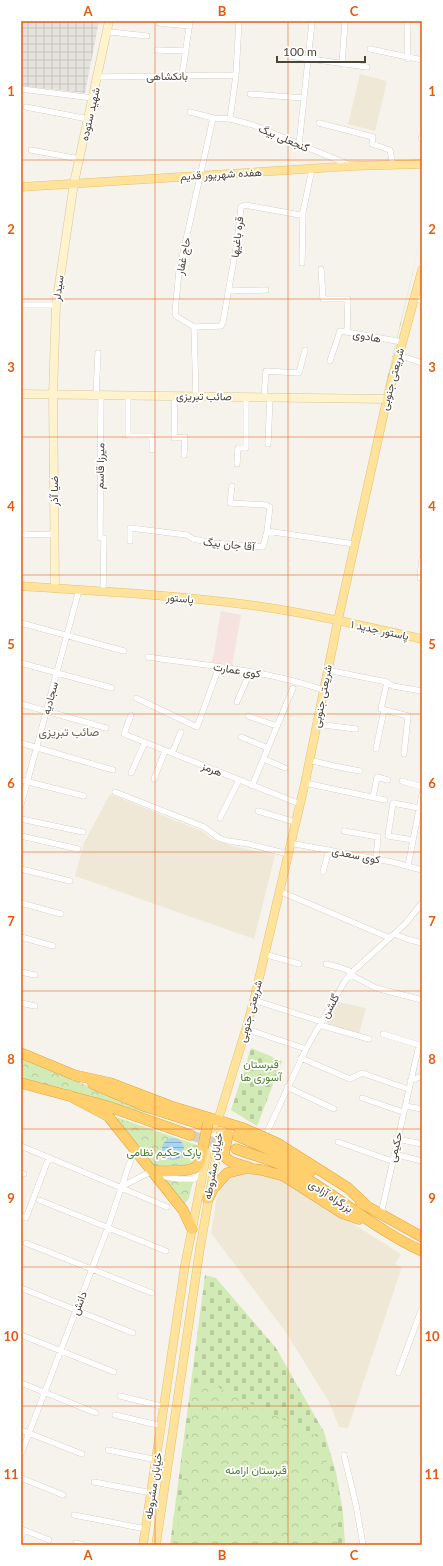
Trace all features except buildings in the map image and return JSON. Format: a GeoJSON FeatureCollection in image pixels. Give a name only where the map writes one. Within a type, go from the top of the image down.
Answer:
{"type":"FeatureCollection","features":[{"type":"Feature","properties":{"kind":"highway"},"geometry":{"type":"LineString","coordinates":[[21,1053],[144,1106],[209,1123],[205,1148],[197,1167],[191,1170],[152,1172]]}},
{"type":"Feature","properties":{"kind":"highway"},"geometry":{"type":"LineString","coordinates":[[21,1082],[107,1106],[190,1135]]}},
{"type":"Feature","properties":{"kind":"highway"},"geometry":{"type":"LineString","coordinates":[[68,1095],[108,1116],[183,1210],[192,1229]]}},
{"type":"Feature","properties":{"kind":"highway","name":"بزرگراه آزادی"},"geometry":{"type":"LineString","coordinates":[[209,1123],[280,1154],[422,1237]]}},
{"type":"Feature","properties":{"kind":"highway"},"geometry":{"type":"LineString","coordinates":[[232,1132],[220,1153],[228,1160],[254,1169]]}},
{"type":"Feature","properties":{"kind":"highway","name":"بزرگراه آزادی"},"geometry":{"type":"LineString","coordinates":[[236,1149],[278,1164],[291,1171],[346,1205],[372,1224],[422,1251]]}},
{"type":"Feature","properties":{"kind":"highway"},"geometry":{"type":"LineString","coordinates":[[208,1199],[213,1189],[227,1173],[247,1168],[254,1169],[284,1176],[342,1213],[372,1224]]}},
{"type":"Feature","properties":{"kind":"main road","name":"شهید ستوده"},"geometry":{"type":"LineString","coordinates":[[74,183],[109,21]]}},
{"type":"Feature","properties":{"kind":"main road","name":"شهید ستوده"},"geometry":{"type":"LineString","coordinates":[[105,44],[114,21]]}},
{"type":"Feature","properties":{"kind":"main road","name":"هفده شهریور قدیم"},"geometry":{"type":"LineString","coordinates":[[21,187],[353,166],[422,164]]}},
{"type":"Feature","properties":{"kind":"main road","name":"سیدلر"},"geometry":{"type":"LineString","coordinates":[[53,394],[56,304],[74,183]]}},
{"type":"Feature","properties":{"kind":"main road","name":"شریعتی جنوبی"},"geometry":{"type":"LineString","coordinates":[[209,1123],[246,1029],[254,1000],[305,783],[327,670],[387,399],[402,342],[418,299],[422,270]]}},
{"type":"Feature","properties":{"kind":"main road","name":"صائب تبریزی"},"geometry":{"type":"LineString","coordinates":[[21,394],[387,399]]}},
{"type":"Feature","properties":{"kind":"main road","name":"ضیا آذر"},"geometry":{"type":"LineString","coordinates":[[53,394],[55,588]]}},
{"type":"Feature","properties":{"kind":"main road","name":"پاستور"},"geometry":{"type":"LineString","coordinates":[[21,586],[216,601],[338,620]]}},
{"type":"Feature","properties":{"kind":"main road","name":"پاستور جدید ۱"},"geometry":{"type":"LineString","coordinates":[[338,620],[422,639]]}},
{"type":"Feature","properties":{"kind":"main road","name":"خیابان مشروطه"},"geometry":{"type":"LineString","coordinates":[[209,1123],[232,1132]]}},
{"type":"Feature","properties":{"kind":"main road","name":"خیابان مشروطه"},"geometry":{"type":"LineString","coordinates":[[143,1545],[152,1494],[185,1265],[203,1172],[205,1148]]}},
{"type":"Feature","properties":{"kind":"main road","name":"خیابان مشروطه"},"geometry":{"type":"LineString","coordinates":[[156,1545],[208,1199],[220,1153]]}},
{"type":"Feature","properties":{"kind":"street"},"geometry":{"type":"LineString","coordinates":[[230,119],[236,75],[238,21]]}},
{"type":"Feature","properties":{"kind":"street"},"geometry":{"type":"LineString","coordinates":[[342,64],[345,21]]}},
{"type":"Feature","properties":{"kind":"street"},"geometry":{"type":"LineString","coordinates":[[407,21],[408,58]]}},
{"type":"Feature","properties":{"kind":"street"},"geometry":{"type":"LineString","coordinates":[[300,145],[312,22]]}},
{"type":"Feature","properties":{"kind":"street"},"geometry":{"type":"LineString","coordinates":[[159,23],[190,23],[182,76]]}},
{"type":"Feature","properties":{"kind":"street"},"geometry":{"type":"LineString","coordinates":[[110,32],[148,36]]}},
{"type":"Feature","properties":{"kind":"street"},"geometry":{"type":"LineString","coordinates":[[370,49],[422,60]]}},
{"type":"Feature","properties":{"kind":"street"},"geometry":{"type":"LineString","coordinates":[[157,50],[186,51]]}},
{"type":"Feature","properties":{"kind":"street"},"geometry":{"type":"LineString","coordinates":[[289,56],[367,67]]}},
{"type":"Feature","properties":{"kind":"street","name":"بانکشاهی"},"geometry":{"type":"LineString","coordinates":[[98,77],[236,75]]}},
{"type":"Feature","properties":{"kind":"street"},"geometry":{"type":"LineString","coordinates":[[21,90],[93,98]]}},
{"type":"Feature","properties":{"kind":"street"},"geometry":{"type":"LineString","coordinates":[[250,94],[304,98]]}},
{"type":"Feature","properties":{"kind":"street"},"geometry":{"type":"LineString","coordinates":[[26,107],[88,118]]}},
{"type":"Feature","properties":{"kind":"street","name":"گنجعلی بیگ"},"geometry":{"type":"LineString","coordinates":[[190,112],[213,118],[230,119],[253,125],[353,166]]}},
{"type":"Feature","properties":{"kind":"street"},"geometry":{"type":"LineString","coordinates":[[200,176],[213,118]]}},
{"type":"Feature","properties":{"kind":"street"},"geometry":{"type":"LineString","coordinates":[[318,123],[373,137],[372,144],[390,150],[393,165]]}},
{"type":"Feature","properties":{"kind":"street"},"geometry":{"type":"LineString","coordinates":[[31,150],[79,159]]}},
{"type":"Feature","properties":{"kind":"street"},"geometry":{"type":"LineString","coordinates":[[302,263],[303,212],[312,169]]}},
{"type":"Feature","properties":{"kind":"street","name":"حاج غفار"},"geometry":{"type":"LineString","coordinates":[[194,327],[176,316],[175,312],[179,270],[200,176]]}},
{"type":"Feature","properties":{"kind":"street","name":"قره باغیها"},"geometry":{"type":"LineString","coordinates":[[194,327],[221,326],[229,291],[241,207],[245,205],[300,215],[303,212]]}},
{"type":"Feature","properties":{"kind":"street","name":"هادوی"},"geometry":{"type":"LineString","coordinates":[[321,269],[323,299],[348,299],[347,332],[402,342]]}},
{"type":"Feature","properties":{"kind":"street"},"geometry":{"type":"LineString","coordinates":[[229,291],[266,290]]}},
{"type":"Feature","properties":{"kind":"street"},"geometry":{"type":"LineString","coordinates":[[21,306],[56,304]]}},
{"type":"Feature","properties":{"kind":"street"},"geometry":{"type":"LineString","coordinates":[[194,327],[196,396]]}},
{"type":"Feature","properties":{"kind":"street"},"geometry":{"type":"LineString","coordinates":[[330,361],[340,331],[347,332]]}},
{"type":"Feature","properties":{"kind":"street"},"geometry":{"type":"LineString","coordinates":[[268,444],[266,371],[299,373],[305,350]]}},
{"type":"Feature","properties":{"kind":"street","name":"میرزا قاسم"},"geometry":{"type":"LineString","coordinates":[[98,353],[103,592]]}},
{"type":"Feature","properties":{"kind":"street"},"geometry":{"type":"LineString","coordinates":[[399,355],[422,363]]}},
{"type":"Feature","properties":{"kind":"street"},"geometry":{"type":"LineString","coordinates":[[128,395],[128,436],[152,436],[152,450]]}},
{"type":"Feature","properties":{"kind":"street"},"geometry":{"type":"LineString","coordinates":[[175,396],[174,438],[185,437],[184,455]]}},
{"type":"Feature","properties":{"kind":"street"},"geometry":{"type":"LineString","coordinates":[[237,464],[238,448],[246,448],[246,397]]}},
{"type":"Feature","properties":{"kind":"street"},"geometry":{"type":"LineString","coordinates":[[232,486],[230,503],[266,505],[270,507],[267,531]]}},
{"type":"Feature","properties":{"kind":"street","name":"آقا جان بیگ"},"geometry":{"type":"LineString","coordinates":[[130,541],[130,528],[187,535],[193,539],[212,543],[263,547],[267,531],[354,544]]}},
{"type":"Feature","properties":{"kind":"street"},"geometry":{"type":"LineString","coordinates":[[21,535],[54,534]]}},
{"type":"Feature","properties":{"kind":"street"},"geometry":{"type":"LineString","coordinates":[[420,578],[422,558]]}},
{"type":"Feature","properties":{"kind":"street","name":"سجادیه"},"geometry":{"type":"LineString","coordinates":[[21,805],[79,590]]}},
{"type":"Feature","properties":{"kind":"street"},"geometry":{"type":"LineString","coordinates":[[21,623],[124,651]]}},
{"type":"Feature","properties":{"kind":"street","name":"کوی عمارت"},"geometry":{"type":"LineString","coordinates":[[148,657],[250,672],[295,681],[323,690]]}},
{"type":"Feature","properties":{"kind":"street"},"geometry":{"type":"LineString","coordinates":[[21,663],[112,688]]}},
{"type":"Feature","properties":{"kind":"street"},"geometry":{"type":"LineString","coordinates":[[136,698],[197,727],[219,667]]}},
{"type":"Feature","properties":{"kind":"street"},"geometry":{"type":"LineString","coordinates":[[327,670],[387,682],[393,686],[422,691]]}},
{"type":"Feature","properties":{"kind":"street"},"geometry":{"type":"LineString","coordinates":[[237,702],[250,672]]}},
{"type":"Feature","properties":{"kind":"street"},"geometry":{"type":"LineString","coordinates":[[387,682],[381,709],[408,716],[404,754]]}},
{"type":"Feature","properties":{"kind":"street"},"geometry":{"type":"LineString","coordinates":[[252,786],[292,688]]}},
{"type":"Feature","properties":{"kind":"street"},"geometry":{"type":"LineString","coordinates":[[21,704],[47,710],[106,728]]}},
{"type":"Feature","properties":{"kind":"street"},"geometry":{"type":"LineString","coordinates":[[376,749],[384,710]]}},
{"type":"Feature","properties":{"kind":"street","name":"هرمز"},"geometry":{"type":"LineString","coordinates":[[131,715],[124,734],[300,804]]}},
{"type":"Feature","properties":{"kind":"street"},"geometry":{"type":"LineString","coordinates":[[248,716],[277,726]]}},
{"type":"Feature","properties":{"kind":"street"},"geometry":{"type":"LineString","coordinates":[[316,724],[356,729]]}},
{"type":"Feature","properties":{"kind":"street"},"geometry":{"type":"LineString","coordinates":[[172,753],[181,732]]}},
{"type":"Feature","properties":{"kind":"street"},"geometry":{"type":"LineString","coordinates":[[241,737],[268,748]]}},
{"type":"Feature","properties":{"kind":"street"},"geometry":{"type":"LineString","coordinates":[[131,773],[145,742]]}},
{"type":"Feature","properties":{"kind":"street"},"geometry":{"type":"LineString","coordinates":[[21,743],[113,770]]}},
{"type":"Feature","properties":{"kind":"street"},"geometry":{"type":"LineString","coordinates":[[154,779],[165,750]]}},
{"type":"Feature","properties":{"kind":"street"},"geometry":{"type":"LineString","coordinates":[[264,759],[285,768]]}},
{"type":"Feature","properties":{"kind":"street"},"geometry":{"type":"LineString","coordinates":[[309,760],[360,771]]}},
{"type":"Feature","properties":{"kind":"street"},"geometry":{"type":"LineString","coordinates":[[373,797],[376,777],[388,780]]}},
{"type":"Feature","properties":{"kind":"street"},"geometry":{"type":"LineString","coordinates":[[21,780],[84,796]]}},
{"type":"Feature","properties":{"kind":"street"},"geometry":{"type":"LineString","coordinates":[[220,818],[239,780]]}},
{"type":"Feature","properties":{"kind":"street"},"geometry":{"type":"LineString","coordinates":[[402,781],[422,787]]}},
{"type":"Feature","properties":{"kind":"street"},"geometry":{"type":"LineString","coordinates":[[305,783],[385,800]]}},
{"type":"Feature","properties":{"kind":"street"},"geometry":{"type":"LineString","coordinates":[[115,792],[204,827],[219,838],[288,854]]}},
{"type":"Feature","properties":{"kind":"street"},"geometry":{"type":"LineString","coordinates":[[408,866],[422,794]]}},
{"type":"Feature","properties":{"kind":"street"},"geometry":{"type":"LineString","coordinates":[[413,840],[388,836],[393,803],[419,808]]}},
{"type":"Feature","properties":{"kind":"street"},"geometry":{"type":"LineString","coordinates":[[258,811],[295,822]]}},
{"type":"Feature","properties":{"kind":"street"},"geometry":{"type":"LineString","coordinates":[[21,819],[83,832]]}},
{"type":"Feature","properties":{"kind":"street"},"geometry":{"type":"LineString","coordinates":[[344,831],[378,837],[376,859]]}},
{"type":"Feature","properties":{"kind":"street"},"geometry":{"type":"LineString","coordinates":[[21,836],[78,849]]}},
{"type":"Feature","properties":{"kind":"street","name":"کوی سعدی"},"geometry":{"type":"LineString","coordinates":[[290,842],[376,859],[422,870]]}},
{"type":"Feature","properties":{"kind":"street"},"geometry":{"type":"LineString","coordinates":[[323,872],[329,850]]}},
{"type":"Feature","properties":{"kind":"street"},"geometry":{"type":"LineString","coordinates":[[21,869],[70,881]]}},
{"type":"Feature","properties":{"kind":"street"},"geometry":{"type":"LineString","coordinates":[[279,891],[392,936],[422,943]]}},
{"type":"Feature","properties":{"kind":"street"},"geometry":{"type":"LineString","coordinates":[[21,903],[61,914]]}},
{"type":"Feature","properties":{"kind":"street","name":"گلشن"},"geometry":{"type":"LineString","coordinates":[[268,1130],[301,1058],[345,981],[405,924],[422,903]]}},
{"type":"Feature","properties":{"kind":"street"},"geometry":{"type":"LineString","coordinates":[[21,937],[52,946]]}},
{"type":"Feature","properties":{"kind":"street"},"geometry":{"type":"LineString","coordinates":[[264,954],[299,964]]}},
{"type":"Feature","properties":{"kind":"street"},"geometry":{"type":"LineString","coordinates":[[326,964],[340,967],[376,988],[422,1000]]}},
{"type":"Feature","properties":{"kind":"street"},"geometry":{"type":"LineString","coordinates":[[21,972],[34,976]]}},
{"type":"Feature","properties":{"kind":"street"},"geometry":{"type":"LineString","coordinates":[[254,1000],[369,1038]]}},
{"type":"Feature","properties":{"kind":"street"},"geometry":{"type":"LineString","coordinates":[[21,1003],[35,1006]]}},
{"type":"Feature","properties":{"kind":"street"},"geometry":{"type":"LineString","coordinates":[[246,1029],[306,1049]]}},
{"type":"Feature","properties":{"kind":"street","name":"حکیمی"},"geometry":{"type":"LineString","coordinates":[[381,1214],[419,1045],[383,1034]]}},
{"type":"Feature","properties":{"kind":"street"},"geometry":{"type":"LineString","coordinates":[[301,1058],[350,1079],[362,1073],[408,1089]]}},
{"type":"Feature","properties":{"kind":"street"},"geometry":{"type":"LineString","coordinates":[[410,1081],[422,1076]]}},
{"type":"Feature","properties":{"kind":"street"},"geometry":{"type":"LineString","coordinates":[[287,1087],[334,1109]]}},
{"type":"Feature","properties":{"kind":"street"},"geometry":{"type":"LineString","coordinates":[[362,1098],[404,1109],[422,1109]]}},
{"type":"Feature","properties":{"kind":"street"},"geometry":{"type":"LineString","coordinates":[[397,1139],[422,1144]]}},
{"type":"Feature","properties":{"kind":"street"},"geometry":{"type":"LineString","coordinates":[[338,1142],[392,1161]]}},
{"type":"Feature","properties":{"kind":"street"},"geometry":{"type":"LineString","coordinates":[[21,1146],[167,1207]]}},
{"type":"Feature","properties":{"kind":"street","name":"دانش"},"geometry":{"type":"LineString","coordinates":[[21,1454],[108,1227],[134,1150]]}},
{"type":"Feature","properties":{"kind":"street"},"geometry":{"type":"LineString","coordinates":[[394,1154],[422,1161]]}},
{"type":"Feature","properties":{"kind":"street"},"geometry":{"type":"LineString","coordinates":[[23,1217],[49,1157]]}},
{"type":"Feature","properties":{"kind":"street"},"geometry":{"type":"LineString","coordinates":[[121,1187],[152,1172],[160,1176],[178,1179],[194,1179],[203,1172]]}},
{"type":"Feature","properties":{"kind":"street"},"geometry":{"type":"LineString","coordinates":[[39,1200],[166,1251]]}},
{"type":"Feature","properties":{"kind":"street"},"geometry":{"type":"LineString","coordinates":[[26,1243],[152,1293]]}},
{"type":"Feature","properties":{"kind":"street"},"geometry":{"type":"LineString","coordinates":[[21,1288],[133,1332]]}},
{"type":"Feature","properties":{"kind":"street"},"geometry":{"type":"LineString","coordinates":[[398,1374],[422,1308]]}},
{"type":"Feature","properties":{"kind":"street"},"geometry":{"type":"LineString","coordinates":[[21,1336],[61,1350],[114,1372]]}},
{"type":"Feature","properties":{"kind":"street"},"geometry":{"type":"LineString","coordinates":[[21,1383],[96,1413]]}},
{"type":"Feature","properties":{"kind":"street"},"geometry":{"type":"LineString","coordinates":[[120,1396],[164,1407]]}},
{"type":"Feature","properties":{"kind":"street"},"geometry":{"type":"LineString","coordinates":[[115,1415],[162,1426]]}},
{"type":"Feature","properties":{"kind":"street"},"geometry":{"type":"LineString","coordinates":[[21,1430],[82,1454]]}},
{"type":"Feature","properties":{"kind":"street"},"geometry":{"type":"LineString","coordinates":[[108,1450],[157,1460]]}},
{"type":"Feature","properties":{"kind":"street"},"geometry":{"type":"LineString","coordinates":[[344,1455],[356,1505],[363,1545]]}},
{"type":"Feature","properties":{"kind":"street"},"geometry":{"type":"LineString","coordinates":[[21,1478],[63,1495]]}},
{"type":"Feature","properties":{"kind":"street"},"geometry":{"type":"LineString","coordinates":[[94,1482],[152,1494]]}},
{"type":"Feature","properties":{"kind":"street"},"geometry":{"type":"LineString","coordinates":[[74,1515],[146,1529]]}},
{"type":"Feature","properties":{"kind":"street"},"geometry":{"type":"LineString","coordinates":[[21,1538],[22,1530],[49,1540]]}},
{"type":"Feature","properties":{"kind":"street"},"geometry":{"type":"LineString","coordinates":[[76,1543],[83,1545]]}},
{"type":"Feature","properties":{"kind":"shaded area"},"geometry":{"type":"Polygon","coordinates":[[[21,21],[99,21],[85,93],[21,86],[21,21]]]}},
{"type":"Feature","properties":{"kind":"shaded area"},"geometry":{"type":"Polygon","coordinates":[[[360,74],[387,81],[375,131],[348,124],[360,74]]]}},
{"type":"Feature","properties":{"kind":"shaded area"},"geometry":{"type":"Polygon","coordinates":[[[221,611],[241,615],[232,666],[212,663],[221,611]]]}},
{"type":"Feature","properties":{"kind":"shaded area"},"geometry":{"type":"Polygon","coordinates":[[[110,794],[201,831],[214,840],[236,847],[275,855],[254,939],[75,876],[84,843],[110,794]]]}},
{"type":"Feature","properties":{"kind":"shaded area"},"geometry":{"type":"Polygon","coordinates":[[[338,1002],[366,1008],[359,1034],[325,1025],[338,1002]]]}},
{"type":"Feature","properties":{"kind":"shaded area"},"geometry":{"type":"Polygon","coordinates":[[[242,1171],[282,1179],[401,1254],[395,1264],[402,1267],[348,1428],[339,1427],[329,1402],[285,1331],[211,1233],[217,1196],[222,1184],[229,1175],[242,1171]]]}},
{"type":"Feature","properties":{"kind":"green space"},"geometry":{"type":"Polygon","coordinates":[[[422,233],[386,387],[385,387],[422,233]]]}},
{"type":"Feature","properties":{"kind":"green space","name":"قبرستان آسوری ها"},"geometry":{"type":"Polygon","coordinates":[[[251,1048],[282,1061],[257,1126],[231,1110],[251,1048]]]}},
{"type":"Feature","properties":{"kind":"green space"},"geometry":{"type":"Polygon","coordinates":[[[21,1058],[61,1074],[153,1115],[21,1078],[21,1058]]]}},
{"type":"Feature","properties":{"kind":"green space","name":"پارک حکیم نظامی"},"geometry":{"type":"Polygon","coordinates":[[[113,1116],[197,1145],[193,1168],[157,1168],[149,1163],[113,1116]]]}},
{"type":"Feature","properties":{"kind":"green space"},"geometry":{"type":"Polygon","coordinates":[[[163,1179],[193,1181],[189,1198],[184,1205],[163,1179]]]}},
{"type":"Feature","properties":{"kind":"green space","name":"قبرستان ارامنه"},"geometry":{"type":"Polygon","coordinates":[[[205,1275],[216,1278],[276,1348],[324,1432],[336,1472],[343,1513],[345,1545],[170,1545],[205,1275]]]}},
{"type":"Feature","properties":{"kind":"green space","name":"قبرستان ارامنه"},"geometry":{"type":"Polygon","coordinates":[[[200,1378],[318,1437],[326,1458],[337,1510],[336,1536],[338,1545],[172,1545],[179,1522],[186,1449],[191,1420],[190,1390],[200,1378]]]}},
{"type":"Feature","properties":{"kind":"water"},"geometry":{"type":"Polygon","coordinates":[[[173,1138],[177,1139],[183,1145],[183,1153],[177,1159],[173,1160],[169,1159],[163,1153],[162,1149],[163,1145],[169,1139],[173,1138]]]}},
{"type":"Feature","properties":{"kind":"tunnel"},"geometry":{"type":"LineString","coordinates":[[190,1135],[226,1146]]}},
{"type":"Feature","properties":{"kind":"district","name":"صائب تبریزی"},"geometry":{"type":"Point","coordinates":[69,732]}}]}
